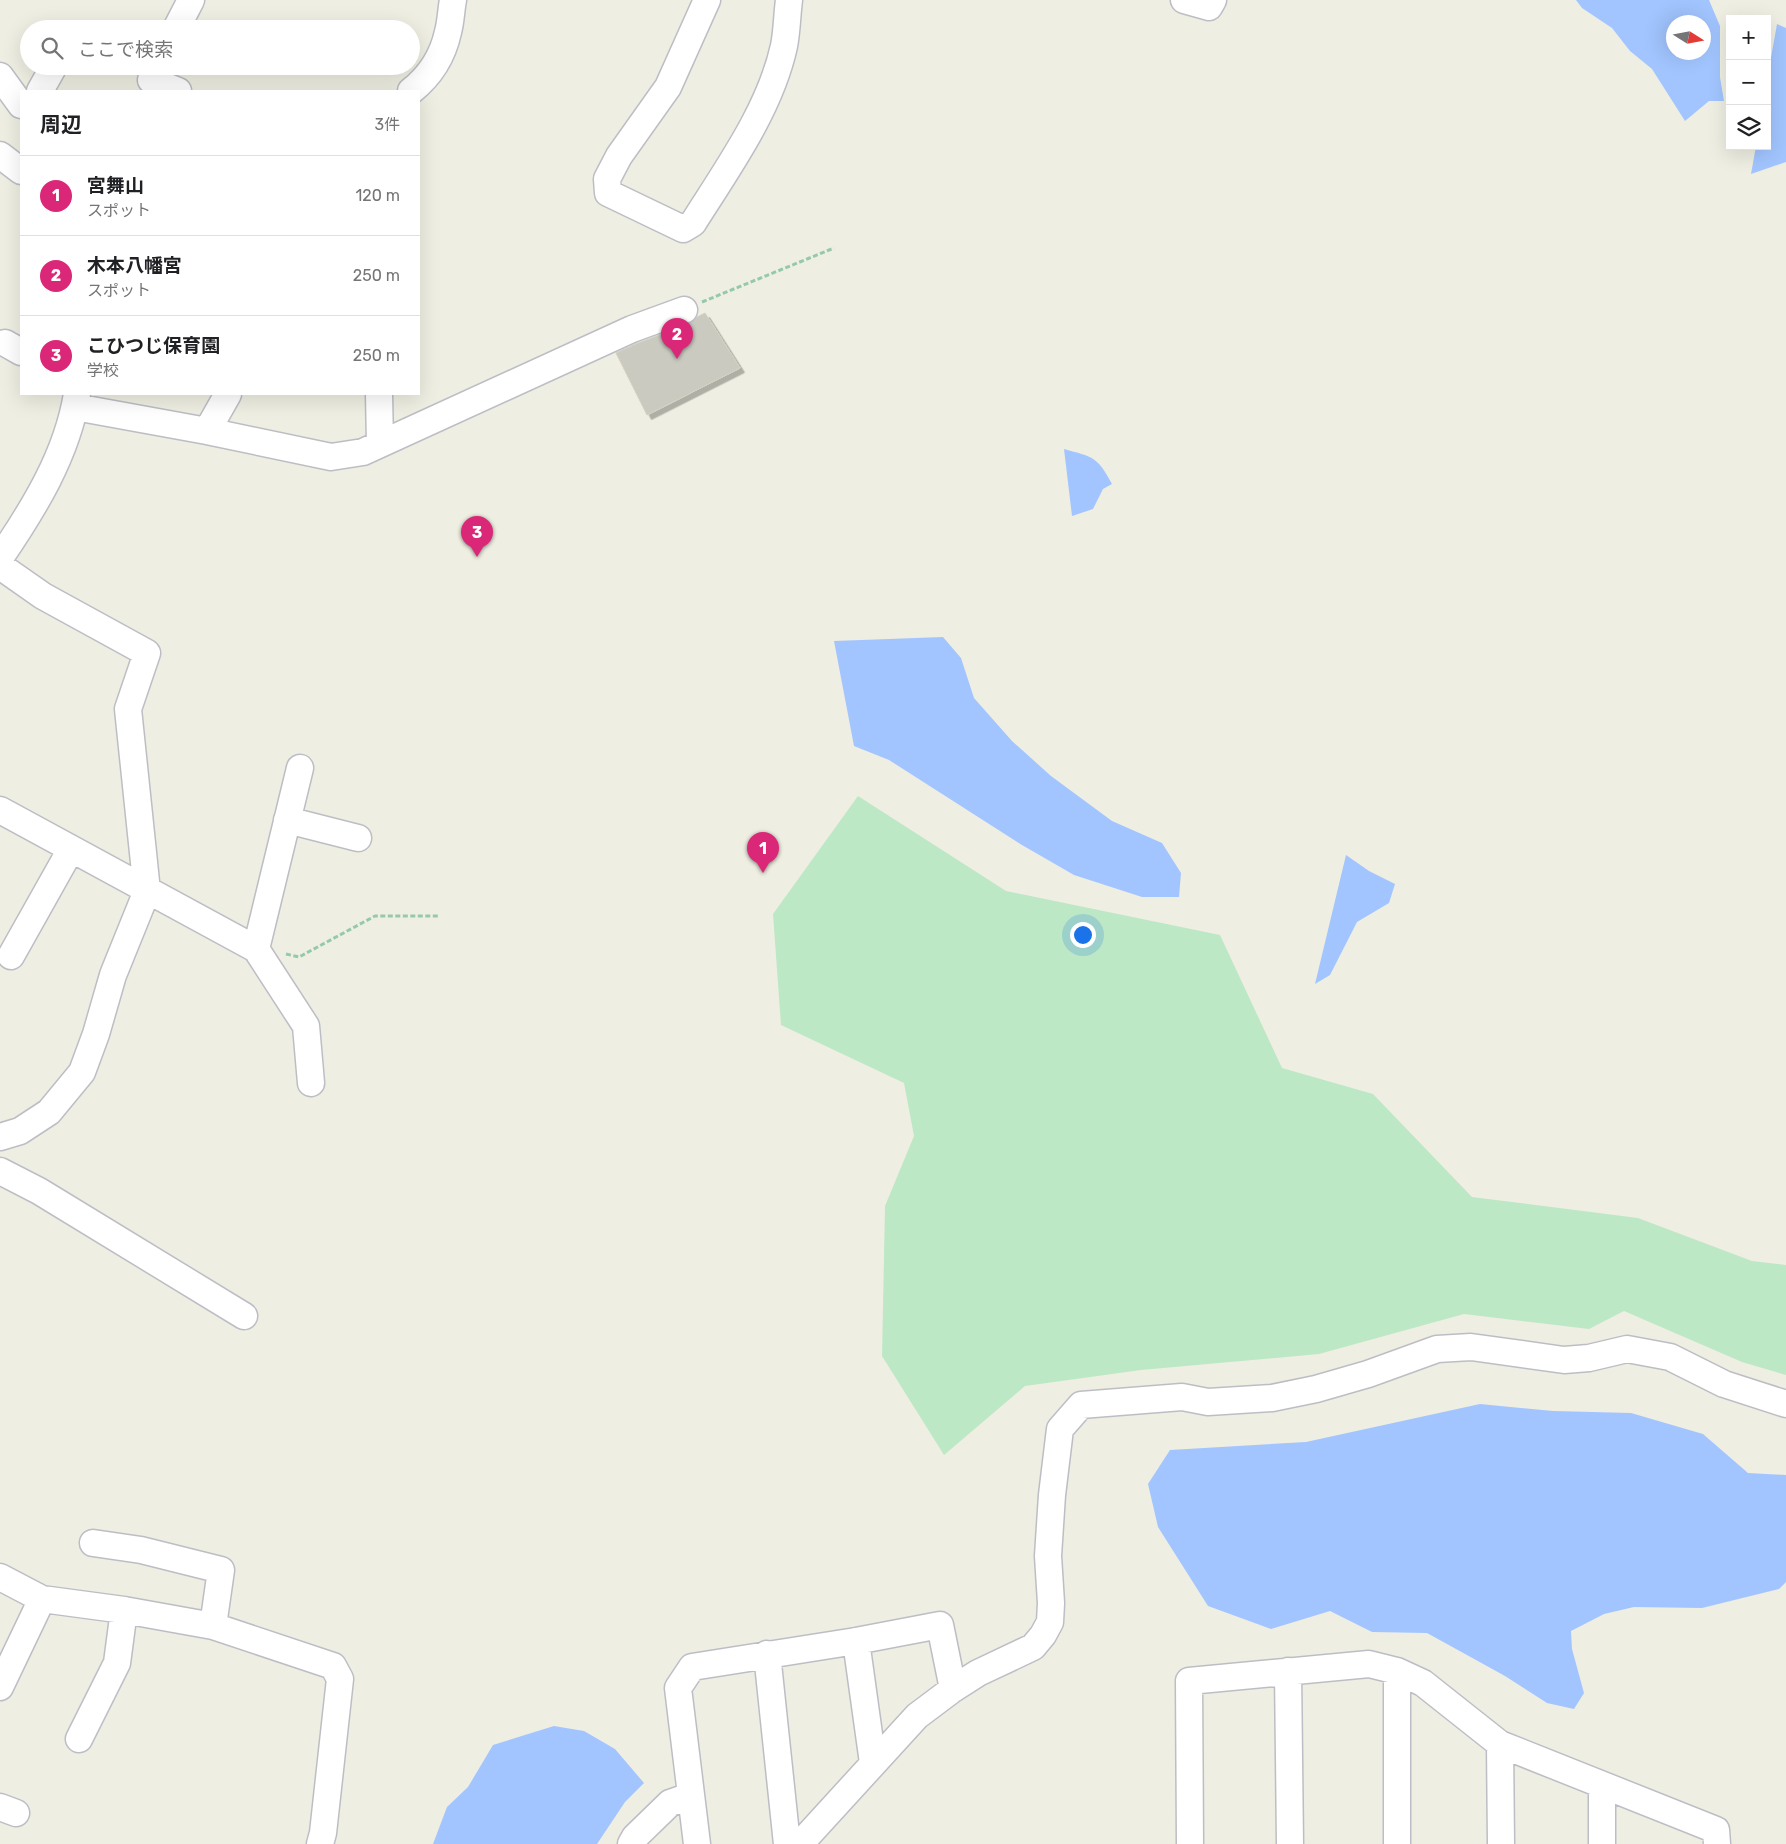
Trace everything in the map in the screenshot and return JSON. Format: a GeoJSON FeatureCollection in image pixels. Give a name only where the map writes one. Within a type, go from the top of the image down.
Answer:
{"type":"FeatureCollection","features":[{"type":"Feature","properties":{"kind":"street"},"geometry":{"type":"LineString","coordinates":[[181,20],[191,0]]}},
{"type":"Feature","properties":{"kind":"street"},"geometry":{"type":"LineString","coordinates":[[412,90],[429,74],[442,52],[448,32],[453,0]]}},
{"type":"Feature","properties":{"kind":"street"},"geometry":{"type":"LineString","coordinates":[[708,0],[668,87],[619,156],[607,179],[608,193],[683,229],[693,223],[747,139],[767,98],[784,46],[789,0]]}},
{"type":"Feature","properties":{"kind":"street"},"geometry":{"type":"LineString","coordinates":[[1184,0],[1209,7],[1213,0]]}},
{"type":"Feature","properties":{"kind":"street"},"geometry":{"type":"LineString","coordinates":[[41,90],[49,75]]}},
{"type":"Feature","properties":{"kind":"street"},"geometry":{"type":"LineString","coordinates":[[0,76],[20,104]]}},
{"type":"Feature","properties":{"kind":"street"},"geometry":{"type":"LineString","coordinates":[[151,79],[176,90]]}},
{"type":"Feature","properties":{"kind":"street"},"geometry":{"type":"LineString","coordinates":[[0,155],[20,170]]}},
{"type":"Feature","properties":{"kind":"street"},"geometry":{"type":"LineString","coordinates":[[0,558],[29,516],[48,481],[76,401],[331,457],[363,452],[632,328],[684,310]]}},
{"type":"Feature","properties":{"kind":"street"},"geometry":{"type":"LineString","coordinates":[[207,431],[227,395]]}},
{"type":"Feature","properties":{"kind":"street"},"geometry":{"type":"LineString","coordinates":[[379,395],[380,444]]}},
{"type":"Feature","properties":{"kind":"street"},"geometry":{"type":"LineString","coordinates":[[0,566],[43,596],[147,653],[128,709],[147,891],[113,975],[96,1034],[82,1072],[49,1112],[20,1131],[0,1137]]}},
{"type":"Feature","properties":{"kind":"street"},"geometry":{"type":"LineString","coordinates":[[256,949],[300,768]]}},
{"type":"Feature","properties":{"kind":"street"},"geometry":{"type":"LineString","coordinates":[[0,810],[256,949],[306,1026],[311,1083]]}},
{"type":"Feature","properties":{"kind":"street"},"geometry":{"type":"LineString","coordinates":[[287,820],[358,838]]}},
{"type":"Feature","properties":{"kind":"street"},"geometry":{"type":"LineString","coordinates":[[11,956],[71,849]]}},
{"type":"Feature","properties":{"kind":"street"},"geometry":{"type":"LineString","coordinates":[[0,1171],[38,1191],[244,1316]]}},
{"type":"Feature","properties":{"kind":"street"},"geometry":{"type":"LineString","coordinates":[[800,1844],[917,1716],[978,1673],[1033,1647],[1043,1635],[1050,1622],[1051,1603],[1048,1556],[1052,1495],[1060,1430],[1081,1404],[1182,1397],[1208,1402],[1272,1398],[1316,1389],[1368,1374],[1437,1349],[1471,1347],[1564,1360],[1589,1358],[1627,1349],[1670,1357],[1724,1384],[1786,1404]]}},
{"type":"Feature","properties":{"kind":"street"},"geometry":{"type":"LineString","coordinates":[[93,1544],[141,1550],[221,1570],[213,1626]]}},
{"type":"Feature","properties":{"kind":"street"},"geometry":{"type":"LineString","coordinates":[[0,1577],[42,1599],[124,1610],[213,1626],[333,1666],[340,1679],[323,1833],[320,1844]]}},
{"type":"Feature","properties":{"kind":"street"},"geometry":{"type":"LineString","coordinates":[[0,1688],[42,1599]]}},
{"type":"Feature","properties":{"kind":"street"},"geometry":{"type":"LineString","coordinates":[[79,1739],[117,1663],[124,1610]]}},
{"type":"Feature","properties":{"kind":"street"},"geometry":{"type":"LineString","coordinates":[[697,1844],[678,1688],[692,1667],[856,1641],[940,1625],[953,1689]]}},
{"type":"Feature","properties":{"kind":"street"},"geometry":{"type":"LineString","coordinates":[[856,1641],[874,1763]]}},
{"type":"Feature","properties":{"kind":"street"},"geometry":{"type":"LineString","coordinates":[[767,1654],[787,1844]]}},
{"type":"Feature","properties":{"kind":"street"},"geometry":{"type":"LineString","coordinates":[[1190,1844],[1189,1681],[1369,1664],[1397,1671],[1423,1684],[1500,1744],[1716,1830],[1717,1844]]}},
{"type":"Feature","properties":{"kind":"street"},"geometry":{"type":"LineString","coordinates":[[1288,1671],[1290,1844]]}},
{"type":"Feature","properties":{"kind":"street"},"geometry":{"type":"LineString","coordinates":[[1397,1671],[1398,1844]]}},
{"type":"Feature","properties":{"kind":"street"},"geometry":{"type":"LineString","coordinates":[[1500,1744],[1501,1844]]}},
{"type":"Feature","properties":{"kind":"street"},"geometry":{"type":"LineString","coordinates":[[1602,1785],[1602,1844]]}},
{"type":"Feature","properties":{"kind":"street"},"geometry":{"type":"LineString","coordinates":[[631,1844],[635,1837],[670,1803],[690,1796]]}},
{"type":"Feature","properties":{"kind":"path"},"geometry":{"type":"LineString","coordinates":[[684,310],[834,248]]}},
{"type":"Feature","properties":{"kind":"path"},"geometry":{"type":"LineString","coordinates":[[256,949],[299,957],[375,916],[440,916]]}},
{"type":"Feature","properties":{"kind":"green space"},"geometry":{"type":"Polygon","coordinates":[[[858,796],[1006,891],[1220,935],[1282,1068],[1373,1094],[1472,1197],[1638,1218],[1752,1261],[1786,1265],[1786,1375],[1742,1362],[1624,1311],[1589,1329],[1464,1314],[1319,1354],[1141,1370],[1025,1386],[944,1455],[882,1356],[885,1206],[914,1136],[904,1083],[781,1025],[773,914],[858,796]]]}},
{"type":"Feature","properties":{"kind":"water"},"geometry":{"type":"Polygon","coordinates":[[[1576,0],[1709,0],[1720,26],[1720,77],[1724,101],[1709,101],[1685,121],[1652,69],[1630,51],[1612,28],[1582,8],[1576,0]]]}},
{"type":"Feature","properties":{"kind":"water"},"geometry":{"type":"Polygon","coordinates":[[[1777,24],[1786,28],[1786,162],[1751,174],[1755,150],[1771,150],[1771,58],[1777,24]]]}},
{"type":"Feature","properties":{"kind":"water"},"geometry":{"type":"Polygon","coordinates":[[[1064,449],[1093,459],[1102,468],[1112,484],[1103,489],[1093,509],[1072,516],[1064,449]]]}},
{"type":"Feature","properties":{"kind":"water"},"geometry":{"type":"Polygon","coordinates":[[[943,637],[961,658],[974,698],[1012,741],[1051,776],[1112,821],[1162,843],[1181,873],[1179,897],[1142,897],[1074,875],[1022,845],[889,760],[854,746],[834,641],[943,637]]]}},
{"type":"Feature","properties":{"kind":"water"},"geometry":{"type":"Polygon","coordinates":[[[1346,855],[1369,871],[1395,884],[1389,903],[1357,922],[1330,975],[1315,984],[1346,855]]]}},
{"type":"Feature","properties":{"kind":"water"},"geometry":{"type":"Polygon","coordinates":[[[1480,1404],[1553,1411],[1631,1413],[1703,1434],[1748,1473],[1786,1475],[1786,1582],[1779,1589],[1702,1608],[1634,1607],[1604,1614],[1571,1631],[1572,1649],[1584,1693],[1574,1709],[1547,1703],[1505,1676],[1427,1633],[1372,1632],[1330,1611],[1271,1629],[1208,1606],[1158,1527],[1148,1484],[1170,1450],[1306,1442],[1480,1404]]]}},
{"type":"Feature","properties":{"kind":"water"},"geometry":{"type":"Polygon","coordinates":[[[554,1726],[584,1731],[615,1749],[644,1783],[625,1802],[597,1844],[433,1844],[447,1807],[468,1787],[493,1745],[554,1726]]]}},
{"type":"Feature","properties":{"kind":"building"},"geometry":{"type":"Polygon","coordinates":[[[705,313],[740,368],[647,415],[616,353],[689,324],[705,313]]]}},
{"type":"Feature","properties":{"kind":"place","name":"木本八幡宮"},"geometry":{"type":"Point","coordinates":[677,359]}},
{"type":"Feature","properties":{"kind":"place","name":"こひつじ保育園"},"geometry":{"type":"Point","coordinates":[477,557]}},
{"type":"Feature","properties":{"kind":"place","name":"宮舞山"},"geometry":{"type":"Point","coordinates":[763,873]}}]}
